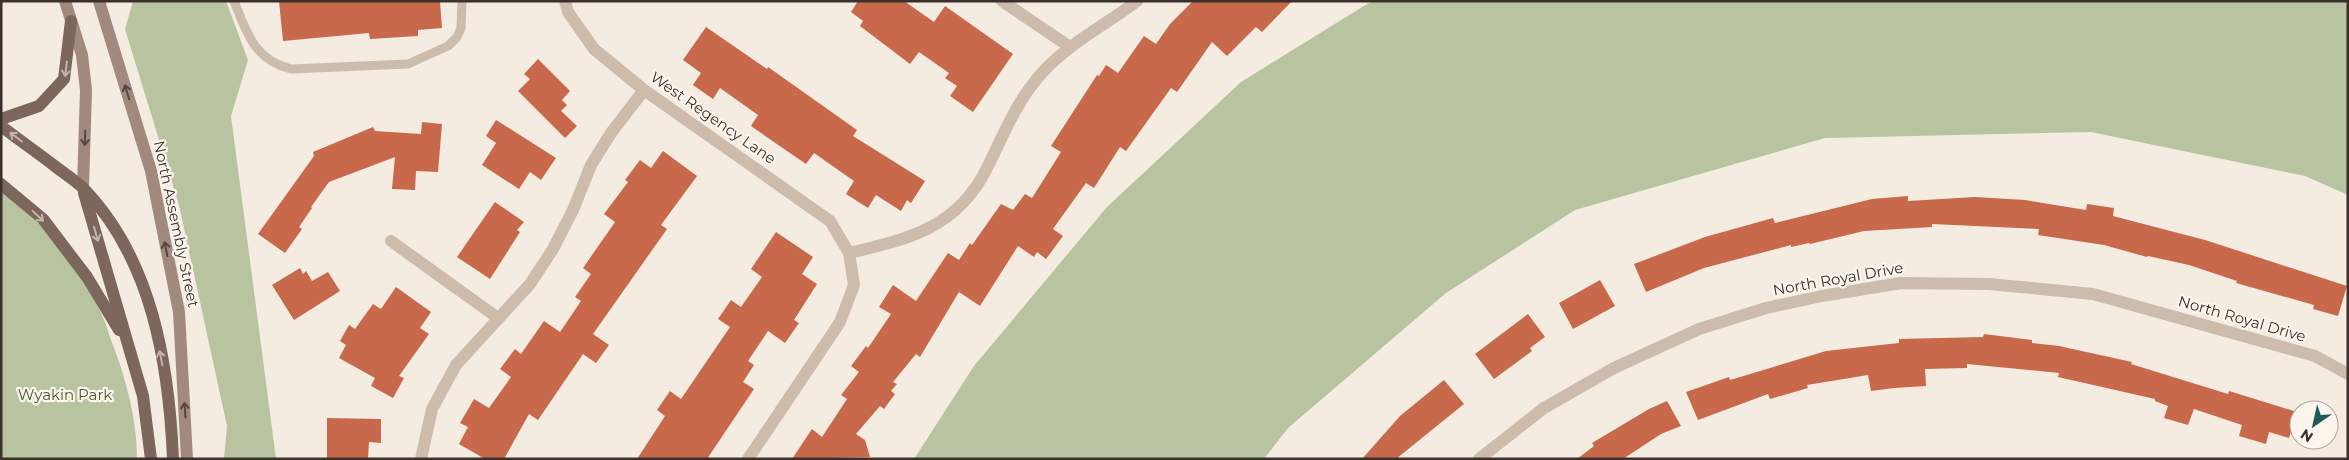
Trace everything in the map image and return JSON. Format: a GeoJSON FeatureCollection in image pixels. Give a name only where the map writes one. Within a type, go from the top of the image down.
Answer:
{"type":"FeatureCollection","features":[{"type":"Feature","properties":{"kind":"main road"},"geometry":{"type":"LineString","coordinates":[[65,1],[82,55],[86,90],[82,187],[143,396],[151,459]]}},
{"type":"Feature","properties":{"kind":"main road","name":"North Assembly Street"},"geometry":{"type":"LineString","coordinates":[[98,1],[151,171],[179,312],[187,459]]}},
{"type":"Feature","properties":{"kind":"main road"},"geometry":{"type":"LineString","coordinates":[[1,119],[39,106],[64,80],[71,21]]}},
{"type":"Feature","properties":{"kind":"main road"},"geometry":{"type":"LineString","coordinates":[[1,126],[82,187],[113,226],[137,267],[153,313],[168,391],[171,410],[173,459]]}},
{"type":"Feature","properties":{"kind":"main road"},"geometry":{"type":"LineString","coordinates":[[1,184],[48,226],[87,277],[128,345]]}},
{"type":"Feature","properties":{"kind":"street","name":"West Regency Lane"},"geometry":{"type":"LineString","coordinates":[[565,1],[568,12],[594,49],[644,90],[830,221],[850,254]]}},
{"type":"Feature","properties":{"kind":"street"},"geometry":{"type":"LineString","coordinates":[[1002,1],[1070,47]]}},
{"type":"Feature","properties":{"kind":"street"},"geometry":{"type":"LineString","coordinates":[[748,459],[840,322],[854,284],[850,254],[919,234],[951,216],[973,191],[988,167],[1000,137],[1036,80],[1070,47],[1137,1]]}},
{"type":"Feature","properties":{"kind":"street"},"geometry":{"type":"LineString","coordinates":[[421,459],[432,409],[456,365],[530,284],[553,248],[573,210],[591,165],[611,133],[644,90]]}},
{"type":"Feature","properties":{"kind":"street"},"geometry":{"type":"LineString","coordinates":[[390,240],[498,318]]}},
{"type":"Feature","properties":{"kind":"street","name":"North Royal Drive"},"geometry":{"type":"LineString","coordinates":[[1479,459],[1544,408],[1614,368],[1699,329],[1766,308],[1822,296],[1901,283],[1990,284],[2093,294],[2315,356],[2348,374]]}},
{"type":"Feature","properties":{"kind":"lane"},"geometry":{"type":"LineString","coordinates":[[234,1],[244,27],[257,51],[278,66],[291,69],[408,64],[448,46],[457,37],[461,28],[462,1]]}},
{"type":"Feature","properties":{"kind":"green space"},"geometry":{"type":"Polygon","coordinates":[[[133,1],[226,1],[248,60],[231,116],[276,459],[224,459],[227,426],[179,205],[125,29],[133,1]]]}},
{"type":"Feature","properties":{"kind":"green space"},"geometry":{"type":"Polygon","coordinates":[[[1372,1],[2348,1],[2348,195],[2305,176],[2091,132],[1825,138],[1575,210],[1446,293],[1288,428],[1264,459],[914,459],[974,366],[1107,207],[1241,82],[1372,1]]]}},
{"type":"Feature","properties":{"kind":"green space","name":"Wyakin Park"},"geometry":{"type":"Polygon","coordinates":[[[1,189],[43,228],[69,260],[101,312],[121,367],[129,397],[135,428],[137,459],[1,459],[1,189]]]}},
{"type":"Feature","properties":{"kind":"building"},"geometry":{"type":"Polygon","coordinates":[[[279,1],[440,1],[442,28],[418,30],[418,36],[370,39],[369,33],[283,41],[279,1]]]}},
{"type":"Feature","properties":{"kind":"building"},"geometry":{"type":"Polygon","coordinates":[[[858,1],[904,1],[934,22],[945,6],[1013,54],[973,112],[950,96],[957,86],[945,78],[949,73],[919,52],[910,64],[860,26],[863,21],[851,12],[858,1]]]}},
{"type":"Feature","properties":{"kind":"building"},"geometry":{"type":"Polygon","coordinates":[[[1193,1],[1292,1],[1262,32],[1256,27],[1227,56],[1212,42],[1177,92],[1171,88],[1126,151],[1120,147],[1094,188],[1086,183],[1053,229],[1063,236],[1046,259],[1037,252],[1034,257],[1018,246],[980,306],[959,292],[920,357],[916,354],[893,382],[897,384],[891,391],[895,394],[884,409],[880,406],[856,434],[865,440],[870,457],[792,459],[812,429],[822,437],[847,399],[841,395],[859,372],[851,366],[866,346],[868,348],[891,314],[879,307],[893,285],[916,301],[948,253],[959,260],[1001,204],[1013,210],[1025,194],[1032,198],[1061,152],[1051,146],[1097,75],[1099,76],[1106,65],[1118,73],[1144,36],[1156,44],[1170,24],[1193,1]]]}},
{"type":"Feature","properties":{"kind":"building"},"geometry":{"type":"Polygon","coordinates":[[[706,27],[767,69],[768,67],[857,130],[853,136],[925,181],[911,203],[907,200],[901,211],[876,195],[868,208],[846,194],[854,181],[814,153],[806,164],[771,140],[751,126],[758,115],[720,88],[713,99],[693,85],[701,73],[683,60],[706,27]]]}},
{"type":"Feature","properties":{"kind":"building"},"geometry":{"type":"Polygon","coordinates":[[[538,59],[570,91],[562,100],[567,105],[561,111],[577,126],[565,138],[518,91],[530,79],[524,74],[538,59]]]}},
{"type":"Feature","properties":{"kind":"building"},"geometry":{"type":"Polygon","coordinates":[[[496,120],[556,158],[541,180],[530,172],[519,189],[482,165],[496,143],[486,136],[496,120]]]}},
{"type":"Feature","properties":{"kind":"building"},"geometry":{"type":"Polygon","coordinates":[[[422,122],[442,124],[438,172],[416,171],[415,190],[392,189],[395,157],[329,182],[311,207],[299,227],[302,229],[285,253],[258,234],[314,156],[313,152],[373,127],[375,131],[421,134],[422,122]]]}},
{"type":"Feature","properties":{"kind":"building"},"geometry":{"type":"Polygon","coordinates":[[[663,151],[697,176],[661,225],[667,229],[593,334],[609,345],[596,363],[583,354],[538,420],[529,414],[504,459],[485,459],[459,444],[468,427],[460,423],[474,399],[489,408],[511,377],[500,369],[515,349],[521,354],[544,321],[560,332],[581,301],[575,297],[591,274],[583,268],[615,222],[604,214],[628,182],[625,180],[640,160],[651,168],[663,151]]]}},
{"type":"Feature","properties":{"kind":"building"},"geometry":{"type":"Polygon","coordinates":[[[1908,196],[1908,201],[1975,197],[2025,200],[2086,210],[2087,204],[2114,208],[2113,216],[2205,240],[2347,286],[2338,316],[2313,309],[2314,305],[2236,283],[2237,281],[2189,265],[2147,257],[2104,245],[2038,235],[2039,229],[1932,224],[1932,227],[1864,231],[1810,244],[1791,247],[1791,245],[1704,268],[1646,292],[1634,264],[1705,237],[1773,218],[1775,223],[1872,199],[1908,196]]]}},
{"type":"Feature","properties":{"kind":"building"},"geometry":{"type":"Polygon","coordinates":[[[495,202],[524,222],[517,230],[520,232],[490,279],[457,257],[495,202]]]}},
{"type":"Feature","properties":{"kind":"building"},"geometry":{"type":"Polygon","coordinates":[[[776,232],[813,257],[802,274],[817,284],[794,320],[799,323],[785,343],[768,331],[748,361],[754,365],[743,382],[754,389],[707,459],[637,459],[665,416],[657,410],[670,391],[681,399],[730,327],[718,319],[731,300],[741,307],[762,277],[751,269],[776,232]]]}},
{"type":"Feature","properties":{"kind":"building"},"geometry":{"type":"Polygon","coordinates":[[[300,268],[303,274],[306,271],[312,281],[328,272],[340,291],[294,320],[272,285],[300,268]]]}},
{"type":"Feature","properties":{"kind":"building"},"geometry":{"type":"Polygon","coordinates":[[[1600,280],[1615,306],[1573,329],[1559,303],[1600,280]]]}},
{"type":"Feature","properties":{"kind":"building"},"geometry":{"type":"Polygon","coordinates":[[[396,287],[431,312],[420,328],[429,334],[399,376],[404,378],[393,398],[371,386],[375,378],[339,358],[346,345],[340,341],[349,325],[355,329],[373,304],[381,309],[396,287]]]}},
{"type":"Feature","properties":{"kind":"building"},"geometry":{"type":"Polygon","coordinates":[[[1528,314],[1545,337],[1530,348],[1532,351],[1494,379],[1475,354],[1528,314]]]}},
{"type":"Feature","properties":{"kind":"building"},"geometry":{"type":"Polygon","coordinates":[[[1984,334],[2032,340],[2032,343],[2059,346],[2132,362],[2131,364],[2228,394],[2229,391],[2289,410],[2289,438],[2269,432],[2266,444],[2239,436],[2242,425],[2194,409],[2188,425],[2164,418],[2168,406],[2155,401],[2155,399],[2058,377],[2059,373],[1967,364],[1967,368],[1925,369],[1926,386],[1871,391],[1868,375],[1807,385],[1808,388],[1770,399],[1768,394],[1698,420],[1686,392],[1729,377],[1730,380],[1826,351],[1899,343],[1899,339],[1983,337],[1984,334]]]}},
{"type":"Feature","properties":{"kind":"building"},"geometry":{"type":"Polygon","coordinates":[[[1444,380],[1464,404],[1396,459],[1362,459],[1400,416],[1444,380]]]}},
{"type":"Feature","properties":{"kind":"building"},"geometry":{"type":"Polygon","coordinates":[[[1667,401],[1681,426],[1661,434],[1623,459],[1577,459],[1594,446],[1592,443],[1649,409],[1667,401]]]}},
{"type":"Feature","properties":{"kind":"building"},"geometry":{"type":"Polygon","coordinates":[[[327,418],[381,419],[381,443],[369,442],[368,459],[327,459],[327,418]]]}}]}
